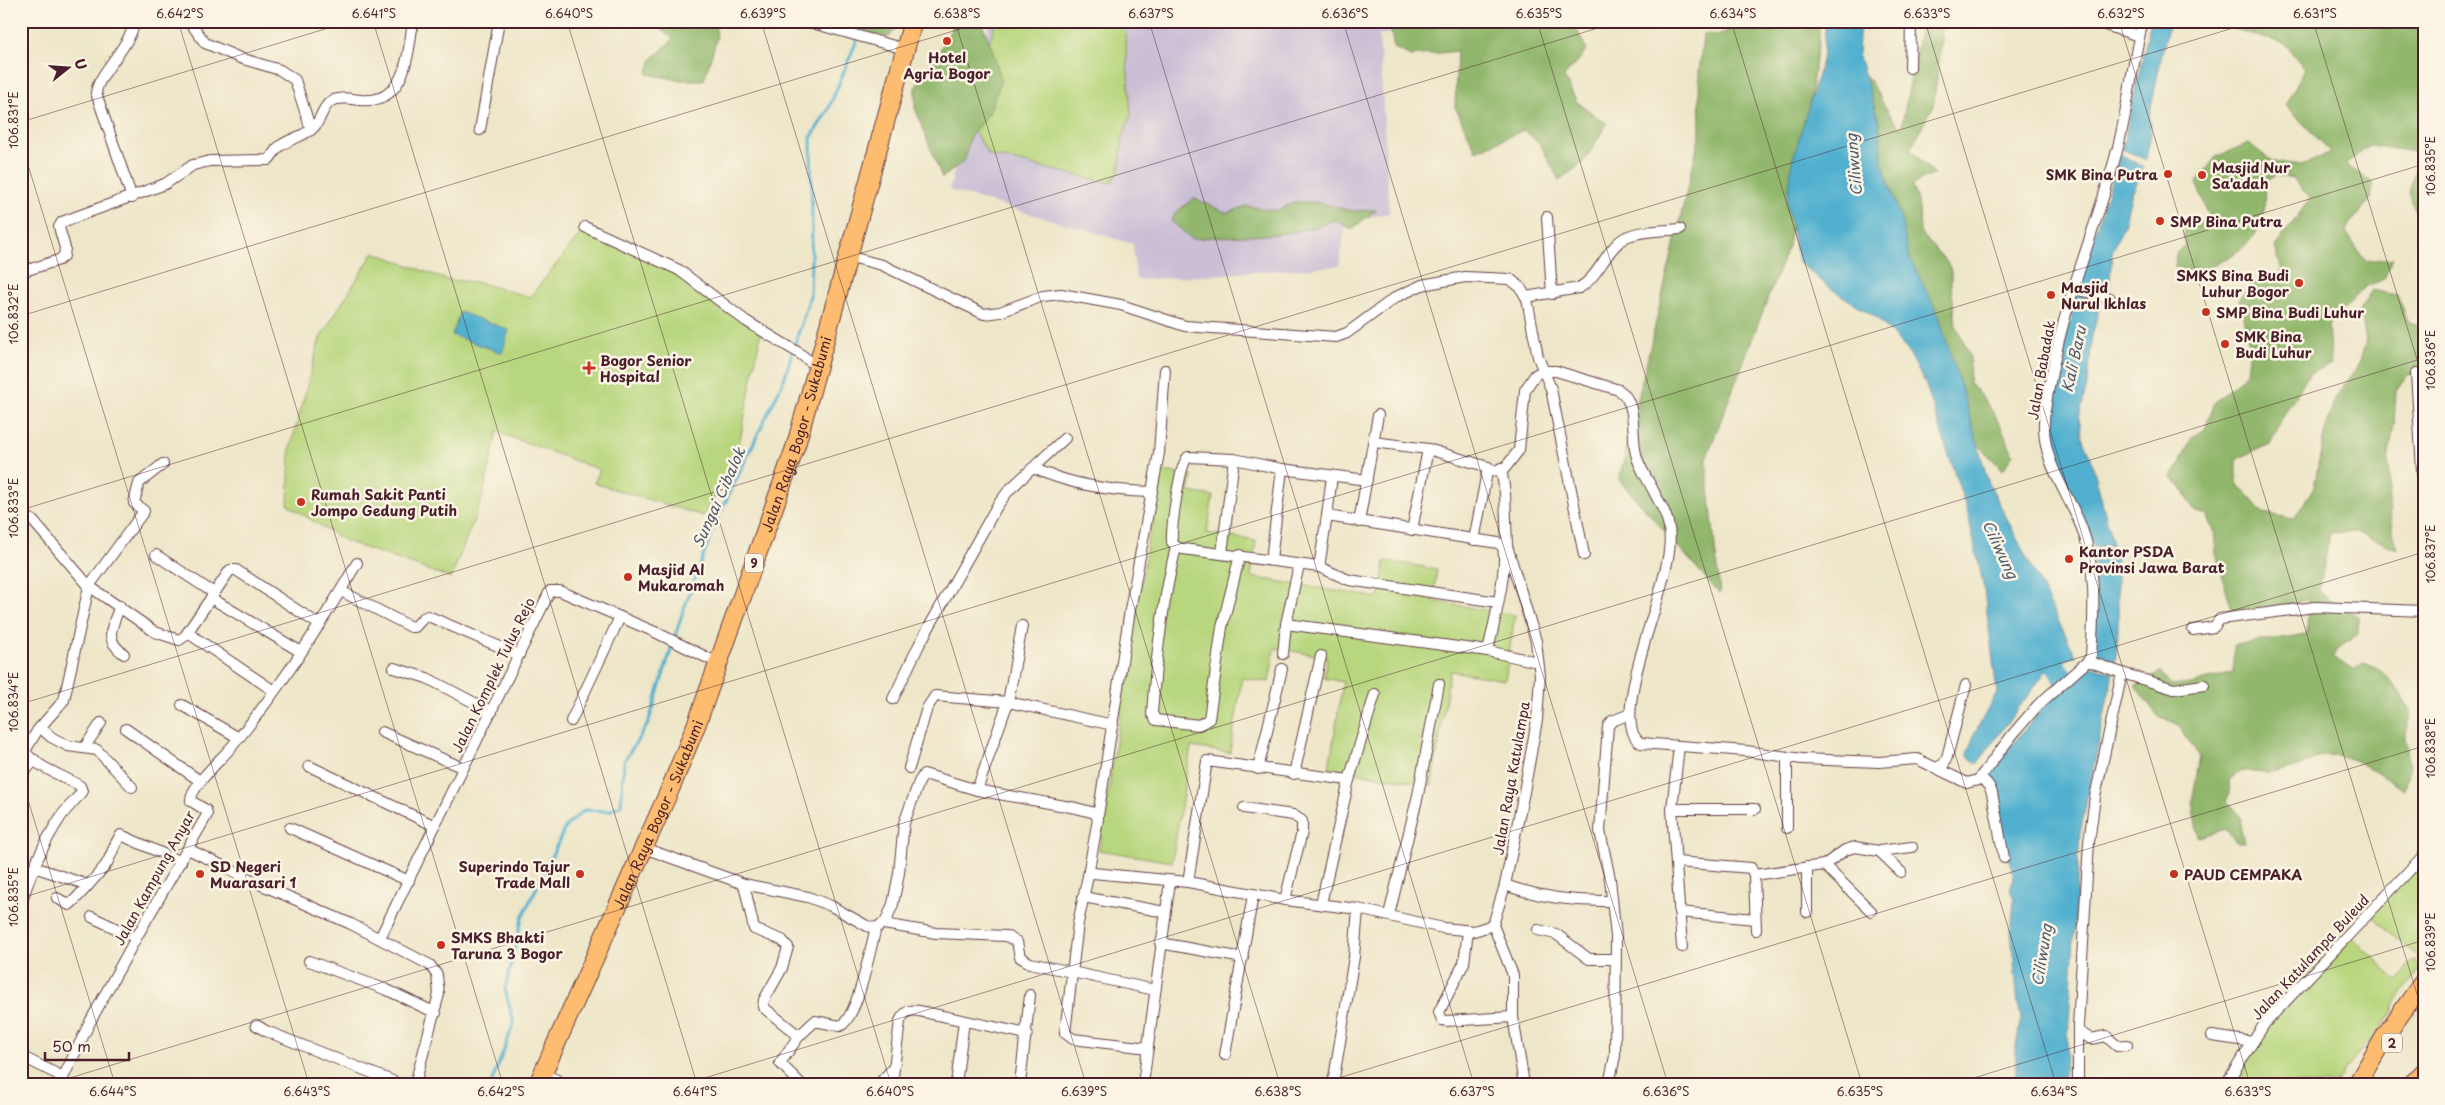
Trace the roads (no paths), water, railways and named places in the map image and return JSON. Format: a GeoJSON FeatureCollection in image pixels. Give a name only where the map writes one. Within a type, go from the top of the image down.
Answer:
{"type":"FeatureCollection","features":[{"type":"Feature","properties":{"kind":"highway","name":"Jalan Raya Bogor - Sukabumi"},"geometry":{"type":"LineString","coordinates":[[541,1078],[682,760],[796,445],[816,366],[913,21]]}},
{"type":"Feature","properties":{"kind":"highway"},"geometry":{"type":"LineString","coordinates":[[2358,1084],[2387,1033],[2424,981]]}},
{"type":"Feature","properties":{"kind":"highway","name":"2"},"geometry":{"type":"LineString","coordinates":[[2358,1084],[2424,1002]]}},
{"type":"Feature","properties":{"kind":"highway"},"geometry":{"type":"LineString","coordinates":[[2412,1084],[2424,1072]]}},
{"type":"Feature","properties":{"kind":"street"},"geometry":{"type":"LineString","coordinates":[[132,198],[96,94],[99,84],[127,44],[135,21]]}},
{"type":"Feature","properties":{"kind":"street"},"geometry":{"type":"LineString","coordinates":[[21,272],[64,256],[59,227],[62,222],[132,198],[173,180],[193,165],[210,161],[268,160],[282,144],[311,130],[325,106],[333,100],[377,100],[388,94],[398,82],[406,66],[413,21]]}},
{"type":"Feature","properties":{"kind":"street"},"geometry":{"type":"LineString","coordinates":[[480,130],[499,21]]}},
{"type":"Feature","properties":{"kind":"street"},"geometry":{"type":"LineString","coordinates":[[804,21],[905,49]]}},
{"type":"Feature","properties":{"kind":"street"},"geometry":{"type":"LineString","coordinates":[[1910,21],[1910,68]]}},
{"type":"Feature","properties":{"kind":"street"},"geometry":{"type":"LineString","coordinates":[[2093,21],[2139,36]]}},
{"type":"Feature","properties":{"kind":"street","name":"Jalan Babadak"},"geometry":{"type":"LineString","coordinates":[[2089,663],[2092,640],[2093,572],[2081,526],[2052,466],[2045,438],[2044,423],[2057,345],[2072,288],[2115,157],[2143,21]]}},
{"type":"Feature","properties":{"kind":"street"},"geometry":{"type":"LineString","coordinates":[[190,22],[205,43],[240,58],[280,70],[295,80],[311,130]]}},
{"type":"Feature","properties":{"kind":"street"},"geometry":{"type":"LineString","coordinates":[[1547,216],[1552,294]]}},
{"type":"Feature","properties":{"kind":"street"},"geometry":{"type":"LineString","coordinates":[[585,227],[674,267],[746,321],[785,344],[816,366]]}},
{"type":"Feature","properties":{"kind":"street"},"geometry":{"type":"LineString","coordinates":[[1526,297],[1552,294],[1579,288],[1586,284],[1615,246],[1627,237],[1680,229]]}},
{"type":"Feature","properties":{"kind":"street"},"geometry":{"type":"LineString","coordinates":[[847,256],[882,265],[984,314],[1000,312],[1043,296],[1061,294],[1114,303],[1185,326],[1257,332],[1289,332],[1324,337],[1343,336],[1404,292],[1432,283],[1465,277],[1504,278],[1516,283],[1526,297],[1542,371],[1551,389],[1584,555]]}},
{"type":"Feature","properties":{"kind":"street"},"geometry":{"type":"LineString","coordinates":[[2072,288],[2110,298]]}},
{"type":"Feature","properties":{"kind":"street"},"geometry":{"type":"LineString","coordinates":[[1148,1048],[1073,1039],[1066,1036],[1064,1029],[1078,923],[1089,871],[1159,453],[1165,370]]}},
{"type":"Feature","properties":{"kind":"street"},"geometry":{"type":"LineString","coordinates":[[1374,442],[1428,449],[1488,467],[1493,471],[1505,468],[1519,450],[1525,390],[1531,380],[1542,371],[1556,372],[1606,385],[1624,393],[1633,421],[1638,460],[1668,522],[1670,534],[1668,555],[1634,682],[1630,714],[1632,733],[1638,741],[1753,752],[1787,758],[1873,762],[1917,759],[1938,767],[1967,783],[1974,782],[1981,776],[2038,705],[2089,663],[2174,689],[2204,686]]}},
{"type":"Feature","properties":{"kind":"street"},"geometry":{"type":"LineString","coordinates":[[2416,373],[2424,502]]}},
{"type":"Feature","properties":{"kind":"street"},"geometry":{"type":"LineString","coordinates":[[1359,522],[1378,416]]}},
{"type":"Feature","properties":{"kind":"street"},"geometry":{"type":"LineString","coordinates":[[893,699],[908,667],[989,519],[1003,498],[1065,438]]}},
{"type":"Feature","properties":{"kind":"street"},"geometry":{"type":"LineString","coordinates":[[1412,530],[1428,449]]}},
{"type":"Feature","properties":{"kind":"street"},"geometry":{"type":"LineString","coordinates":[[1367,480],[1282,469],[1234,460],[1194,457],[1185,459],[1172,542],[1176,547],[1319,567],[1349,580],[1498,602]]}},
{"type":"Feature","properties":{"kind":"street"},"geometry":{"type":"LineString","coordinates":[[1222,552],[1234,460]]}},
{"type":"Feature","properties":{"kind":"street"},"geometry":{"type":"LineString","coordinates":[[21,904],[34,867],[59,819],[82,791],[80,786],[35,760],[26,752],[25,740],[40,727],[64,700],[89,586],[144,511],[134,503],[139,483],[163,464]]}},
{"type":"Feature","properties":{"kind":"street"},"geometry":{"type":"LineString","coordinates":[[1474,540],[1488,467]]}},
{"type":"Feature","properties":{"kind":"street"},"geometry":{"type":"LineString","coordinates":[[1033,468],[1079,484],[1118,490],[1151,492]]}},
{"type":"Feature","properties":{"kind":"street","name":"Jalan Raya Katulampa"},"geometry":{"type":"LineString","coordinates":[[1493,925],[1505,885],[1537,720],[1540,676],[1536,641],[1507,546],[1505,494],[1501,468]]}},
{"type":"Feature","properties":{"kind":"street"},"geometry":{"type":"LineString","coordinates":[[1271,560],[1282,469]]}},
{"type":"Feature","properties":{"kind":"street"},"geometry":{"type":"LineString","coordinates":[[1319,567],[1332,476]]}},
{"type":"Feature","properties":{"kind":"street"},"geometry":{"type":"LineString","coordinates":[[21,513],[33,521],[89,586],[150,628],[171,639],[179,640],[188,633],[226,573],[230,570],[236,570],[320,625]]}},
{"type":"Feature","properties":{"kind":"street"},"geometry":{"type":"LineString","coordinates":[[1327,516],[1496,542],[1503,547],[1498,602],[1488,651]]}},
{"type":"Feature","properties":{"kind":"street"},"geometry":{"type":"LineString","coordinates":[[2424,534],[2424,583]]}},
{"type":"Feature","properties":{"kind":"street"},"geometry":{"type":"LineString","coordinates":[[1176,547],[1164,594],[1152,714],[1156,720],[1200,724],[1209,720],[1222,627],[1240,555]]}},
{"type":"Feature","properties":{"kind":"street"},"geometry":{"type":"LineString","coordinates":[[156,555],[212,595],[301,652]]}},
{"type":"Feature","properties":{"kind":"street","name":"Jalan Kampung Anyar"},"geometry":{"type":"LineString","coordinates":[[62,1081],[90,1022],[207,815],[206,810],[190,800],[200,781],[240,738],[274,691],[320,625],[357,563]]}},
{"type":"Feature","properties":{"kind":"street"},"geometry":{"type":"LineString","coordinates":[[1283,654],[1286,624],[1299,565]]}},
{"type":"Feature","properties":{"kind":"street","name":"Jalan Komplek Tulus Rejo"},"geometry":{"type":"LineString","coordinates":[[380,938],[548,594],[552,590],[560,591],[655,632],[718,663]]}},
{"type":"Feature","properties":{"kind":"street"},"geometry":{"type":"LineString","coordinates":[[341,591],[411,627],[415,627],[423,618],[428,616],[519,655]]}},
{"type":"Feature","properties":{"kind":"street"},"geometry":{"type":"LineString","coordinates":[[120,606],[111,628],[111,641],[113,646],[124,654]]}},
{"type":"Feature","properties":{"kind":"street"},"geometry":{"type":"LineString","coordinates":[[2193,630],[2214,627],[2220,620],[2315,607],[2424,611]]}},
{"type":"Feature","properties":{"kind":"street"},"geometry":{"type":"LineString","coordinates":[[571,721],[620,618]]}},
{"type":"Feature","properties":{"kind":"street"},"geometry":{"type":"LineString","coordinates":[[1286,624],[1488,651],[1533,660]]}},
{"type":"Feature","properties":{"kind":"street"},"geometry":{"type":"LineString","coordinates":[[978,790],[1008,702],[1022,626]]}},
{"type":"Feature","properties":{"kind":"street"},"geometry":{"type":"LineString","coordinates":[[188,633],[274,691]]}},
{"type":"Feature","properties":{"kind":"street"},"geometry":{"type":"LineString","coordinates":[[1294,774],[1321,656]]}},
{"type":"Feature","properties":{"kind":"street"},"geometry":{"type":"LineString","coordinates":[[394,668],[420,675],[492,712]]}},
{"type":"Feature","properties":{"kind":"street"},"geometry":{"type":"LineString","coordinates":[[1258,769],[1282,669]]}},
{"type":"Feature","properties":{"kind":"street"},"geometry":{"type":"LineString","coordinates":[[2078,1084],[2078,1031],[2089,842],[2095,797],[2119,671]]}},
{"type":"Feature","properties":{"kind":"street"},"geometry":{"type":"LineString","coordinates":[[1389,915],[1418,795],[1439,684]]}},
{"type":"Feature","properties":{"kind":"street"},"geometry":{"type":"LineString","coordinates":[[1938,767],[1944,764],[1947,757],[1966,685]]}},
{"type":"Feature","properties":{"kind":"street"},"geometry":{"type":"LineString","coordinates":[[1321,904],[1349,780],[1375,694]]}},
{"type":"Feature","properties":{"kind":"street"},"geometry":{"type":"LineString","coordinates":[[909,768],[926,708],[932,697],[1008,702],[1113,724]]}},
{"type":"Feature","properties":{"kind":"street"},"geometry":{"type":"LineString","coordinates":[[182,705],[240,738]]}},
{"type":"Feature","properties":{"kind":"street"},"geometry":{"type":"LineString","coordinates":[[1609,1084],[1615,1056],[1616,959],[1610,879],[1600,832],[1607,729],[1612,721],[1630,714]]}},
{"type":"Feature","properties":{"kind":"street"},"geometry":{"type":"LineString","coordinates":[[84,748],[101,723]]}},
{"type":"Feature","properties":{"kind":"street"},"geometry":{"type":"LineString","coordinates":[[40,727],[60,743],[97,750],[104,755],[132,787]]}},
{"type":"Feature","properties":{"kind":"street"},"geometry":{"type":"LineString","coordinates":[[126,730],[200,781]]}},
{"type":"Feature","properties":{"kind":"street"},"geometry":{"type":"LineString","coordinates":[[382,732],[463,768]]}},
{"type":"Feature","properties":{"kind":"street"},"geometry":{"type":"LineString","coordinates":[[1679,746],[1672,809],[1682,947]]}},
{"type":"Feature","properties":{"kind":"street"},"geometry":{"type":"LineString","coordinates":[[1787,758],[1787,828]]}},
{"type":"Feature","properties":{"kind":"street"},"geometry":{"type":"LineString","coordinates":[[21,775],[35,760]]}},
{"type":"Feature","properties":{"kind":"street"},"geometry":{"type":"LineString","coordinates":[[1188,882],[1207,761],[1349,780]]}},
{"type":"Feature","properties":{"kind":"street"},"geometry":{"type":"LineString","coordinates":[[309,766],[435,826]]}},
{"type":"Feature","properties":{"kind":"street"},"geometry":{"type":"LineString","coordinates":[[801,1084],[780,1063],[799,1036],[815,1021],[840,1026],[849,1020],[880,926],[890,915],[897,891],[904,823],[922,775],[978,790],[1081,809],[1098,816]]}},
{"type":"Feature","properties":{"kind":"street"},"geometry":{"type":"LineString","coordinates":[[1981,776],[1992,793],[2004,858]]}},
{"type":"Feature","properties":{"kind":"street"},"geometry":{"type":"LineString","coordinates":[[1244,808],[1293,816],[1302,821],[1302,832],[1285,900]]}},
{"type":"Feature","properties":{"kind":"street"},"geometry":{"type":"LineString","coordinates":[[1672,809],[1755,809]]}},
{"type":"Feature","properties":{"kind":"street"},"geometry":{"type":"LineString","coordinates":[[290,828],[409,882]]}},
{"type":"Feature","properties":{"kind":"street"},"geometry":{"type":"LineString","coordinates":[[57,898],[72,904],[105,866],[121,835],[180,862]]}},
{"type":"Feature","properties":{"kind":"street"},"geometry":{"type":"LineString","coordinates":[[1754,874],[1824,865],[1850,848],[1861,846],[1879,850],[1912,847]]}},
{"type":"Feature","properties":{"kind":"street"},"geometry":{"type":"LineString","coordinates":[[644,848],[744,884],[808,897],[831,906],[867,926],[936,933],[1006,936],[1017,942],[1022,959],[1072,974],[1155,990]]}},
{"type":"Feature","properties":{"kind":"street"},"geometry":{"type":"LineString","coordinates":[[188,849],[380,938],[423,960],[434,969],[439,983],[436,1013],[415,1084]]}},
{"type":"Feature","properties":{"kind":"street"},"geometry":{"type":"LineString","coordinates":[[1879,850],[1901,872]]}},
{"type":"Feature","properties":{"kind":"street","name":"Jalan Katulampa Buleud"},"geometry":{"type":"LineString","coordinates":[[2226,1084],[2265,1023],[2424,856]]}},
{"type":"Feature","properties":{"kind":"street"},"geometry":{"type":"LineString","coordinates":[[1677,862],[1744,865],[1751,868],[1754,874],[1756,924],[1679,912]]}},
{"type":"Feature","properties":{"kind":"street"},"geometry":{"type":"LineString","coordinates":[[1824,865],[1871,911]]}},
{"type":"Feature","properties":{"kind":"street"},"geometry":{"type":"LineString","coordinates":[[34,867],[88,885]]}},
{"type":"Feature","properties":{"kind":"street"},"geometry":{"type":"LineString","coordinates":[[1807,867],[1807,912]]}},
{"type":"Feature","properties":{"kind":"street"},"geometry":{"type":"LineString","coordinates":[[1089,871],[1103,875],[1188,882],[1285,900],[1358,909],[1443,928],[1468,931],[1479,930],[1493,925],[1513,975],[1513,1018],[1524,1084]]}},
{"type":"Feature","properties":{"kind":"street"},"geometry":{"type":"LineString","coordinates":[[1143,1084],[1160,943],[1170,881]]}},
{"type":"Feature","properties":{"kind":"street"},"geometry":{"type":"LineString","coordinates":[[744,884],[754,929],[782,940],[788,947],[782,968],[764,1000],[764,1007],[799,1036]]}},
{"type":"Feature","properties":{"kind":"street"},"geometry":{"type":"LineString","coordinates":[[1505,885],[1527,894],[1562,900],[1612,901]]}},
{"type":"Feature","properties":{"kind":"street"},"geometry":{"type":"LineString","coordinates":[[1225,1055],[1253,894]]}},
{"type":"Feature","properties":{"kind":"street"},"geometry":{"type":"LineString","coordinates":[[1083,897],[1165,912]]}},
{"type":"Feature","properties":{"kind":"street"},"geometry":{"type":"LineString","coordinates":[[1333,1084],[1352,975],[1358,929],[1358,909]]}},
{"type":"Feature","properties":{"kind":"street"},"geometry":{"type":"LineString","coordinates":[[92,917],[136,938]]}},
{"type":"Feature","properties":{"kind":"street"},"geometry":{"type":"LineString","coordinates":[[1538,930],[1556,934],[1589,959],[1616,959]]}},
{"type":"Feature","properties":{"kind":"street"},"geometry":{"type":"LineString","coordinates":[[1468,931],[1464,963],[1443,1003],[1439,1012],[1440,1017],[1446,1021],[1513,1018]]}},
{"type":"Feature","properties":{"kind":"street"},"geometry":{"type":"LineString","coordinates":[[1160,943],[1243,958]]}},
{"type":"Feature","properties":{"kind":"street"},"geometry":{"type":"LineString","coordinates":[[309,961],[387,990],[436,1013]]}},
{"type":"Feature","properties":{"kind":"street"},"geometry":{"type":"LineString","coordinates":[[1020,1084],[1030,995]]}},
{"type":"Feature","properties":{"kind":"street"},"geometry":{"type":"LineString","coordinates":[[892,1084],[900,1021],[905,1013],[919,1011],[1027,1034]]}},
{"type":"Feature","properties":{"kind":"street"},"geometry":{"type":"LineString","coordinates":[[956,1084],[964,1022]]}},
{"type":"Feature","properties":{"kind":"street"},"geometry":{"type":"LineString","coordinates":[[256,1025],[266,1031],[400,1084]]}},
{"type":"Feature","properties":{"kind":"street"},"geometry":{"type":"LineString","coordinates":[[2078,1031],[2091,1039],[2106,1036],[2117,1046],[2127,1045]]}},
{"type":"Feature","properties":{"kind":"street"},"geometry":{"type":"LineString","coordinates":[[2212,1036],[2253,1042]]}},
{"type":"Feature","properties":{"kind":"street"},"geometry":{"type":"LineString","coordinates":[[21,1056],[62,1081]]}},
{"type":"Feature","properties":{"kind":"street"},"geometry":{"type":"LineString","coordinates":[[880,1084],[895,1067]]}},
{"type":"Feature","properties":{"kind":"street"},"geometry":{"type":"LineString","coordinates":[[541,1078],[565,1084]]}},
{"type":"Feature","properties":{"kind":"water"},"geometry":{"type":"Polygon","coordinates":[[[1826,21],[1860,21],[1858,54],[1879,121],[1882,162],[1902,222],[1908,254],[1939,317],[1988,481],[2076,656],[2049,667],[1977,764],[1967,755],[1974,735],[1997,692],[1984,589],[1968,514],[1926,385],[1908,351],[1877,318],[1833,290],[1798,262],[1787,205],[1792,161],[1822,61],[1826,21]]]}},
{"type":"Feature","properties":{"kind":"water"},"geometry":{"type":"Polygon","coordinates":[[[2151,21],[2169,21],[2149,117],[2151,133],[2146,160],[2122,149],[2151,21]]]}},
{"type":"Feature","properties":{"kind":"water"},"geometry":{"type":"Polygon","coordinates":[[[2120,154],[2144,167],[2131,196],[2125,222],[2112,252],[2109,295],[2077,288],[2120,154]]]}},
{"type":"Feature","properties":{"kind":"water","name":"Kali Baru"},"geometry":{"type":"Polygon","coordinates":[[[2075,294],[2102,301],[2092,335],[2088,381],[2079,418],[2083,440],[2091,458],[2113,545],[2094,547],[2062,469],[2055,449],[2051,428],[2049,408],[2051,389],[2053,379],[2059,372],[2054,368],[2063,332],[2071,321],[2075,294]]]}},
{"type":"Feature","properties":{"kind":"water"},"geometry":{"type":"Polygon","coordinates":[[[460,312],[509,330],[502,353],[452,335],[460,312]]]}},
{"type":"Feature","properties":{"kind":"water"},"geometry":{"type":"Polygon","coordinates":[[[2115,548],[2118,620],[2115,663],[2093,658],[2094,551],[2115,548]]]}},
{"type":"Feature","properties":{"kind":"water"},"geometry":{"type":"Polygon","coordinates":[[[2085,664],[2113,673],[2080,834],[2067,1057],[2061,1084],[2016,1084],[2016,1045],[2021,1018],[2011,932],[2014,901],[2010,889],[2014,877],[2003,844],[1994,800],[1992,769],[2063,684],[2085,664]]]}},
{"type":"Feature","properties":{"kind":"waterway","name":"Sungai Cibalok"},"geometry":{"type":"LineString","coordinates":[[491,1084],[514,1023],[505,990],[522,918],[566,826],[584,810],[609,811],[621,805],[624,761],[648,724],[682,614],[717,519],[783,382],[810,296],[812,226],[811,138],[828,110],[857,40],[872,21]]}},
{"type":"Feature","properties":{"kind":"waterway","name":"Ciliwung"},"geometry":{"type":"LineString","coordinates":[[2043,639],[2057,668],[2077,699]]}},
{"type":"Feature","properties":{"kind":"place","name":"Hotel Agria Bogor"},"geometry":{"type":"Point","coordinates":[947,41]}},
{"type":"Feature","properties":{"kind":"place","name":"SMK Bina Putra"},"geometry":{"type":"Point","coordinates":[2168,174]}},
{"type":"Feature","properties":{"kind":"place","name":"Masjid Nur Sa'adah"},"geometry":{"type":"Point","coordinates":[2202,175]}},
{"type":"Feature","properties":{"kind":"place","name":"SMP Bina Putra"},"geometry":{"type":"Point","coordinates":[2160,221]}},
{"type":"Feature","properties":{"kind":"place","name":"SMKS Bina Budi Luhur Bogor"},"geometry":{"type":"Point","coordinates":[2299,283]}},
{"type":"Feature","properties":{"kind":"place","name":"Masjid Nurul Ikhlas"},"geometry":{"type":"Point","coordinates":[2051,295]}},
{"type":"Feature","properties":{"kind":"place","name":"SMP Bina Budi Luhur"},"geometry":{"type":"Point","coordinates":[2206,312]}},
{"type":"Feature","properties":{"kind":"place","name":"SMK Bina Budi Luhur"},"geometry":{"type":"Point","coordinates":[2225,344]}},
{"type":"Feature","properties":{"kind":"place","name":"Bogor Senior Hospital"},"geometry":{"type":"Point","coordinates":[589,368]}},
{"type":"Feature","properties":{"kind":"place","name":"Rumah Sakit Panti Jompo Gedung Putih"},"geometry":{"type":"Point","coordinates":[301,502]}},
{"type":"Feature","properties":{"kind":"place","name":"Kantor PSDA Provinsi Jawa Barat"},"geometry":{"type":"Point","coordinates":[2069,559]}},
{"type":"Feature","properties":{"kind":"place","name":"Masjid Al Mukaromah"},"geometry":{"type":"Point","coordinates":[628,577]}},
{"type":"Feature","properties":{"kind":"place","name":"SD Negeri Muarasari 1"},"geometry":{"type":"Point","coordinates":[200,874]}},
{"type":"Feature","properties":{"kind":"place","name":"Superindo Tajur Trade Mall"},"geometry":{"type":"Point","coordinates":[580,874]}},
{"type":"Feature","properties":{"kind":"place","name":"PAUD CEMPAKA"},"geometry":{"type":"Point","coordinates":[2174,874]}},
{"type":"Feature","properties":{"kind":"place","name":"SMKS Bhakti Taruna 3 Bogor"},"geometry":{"type":"Point","coordinates":[441,945]}}]}
